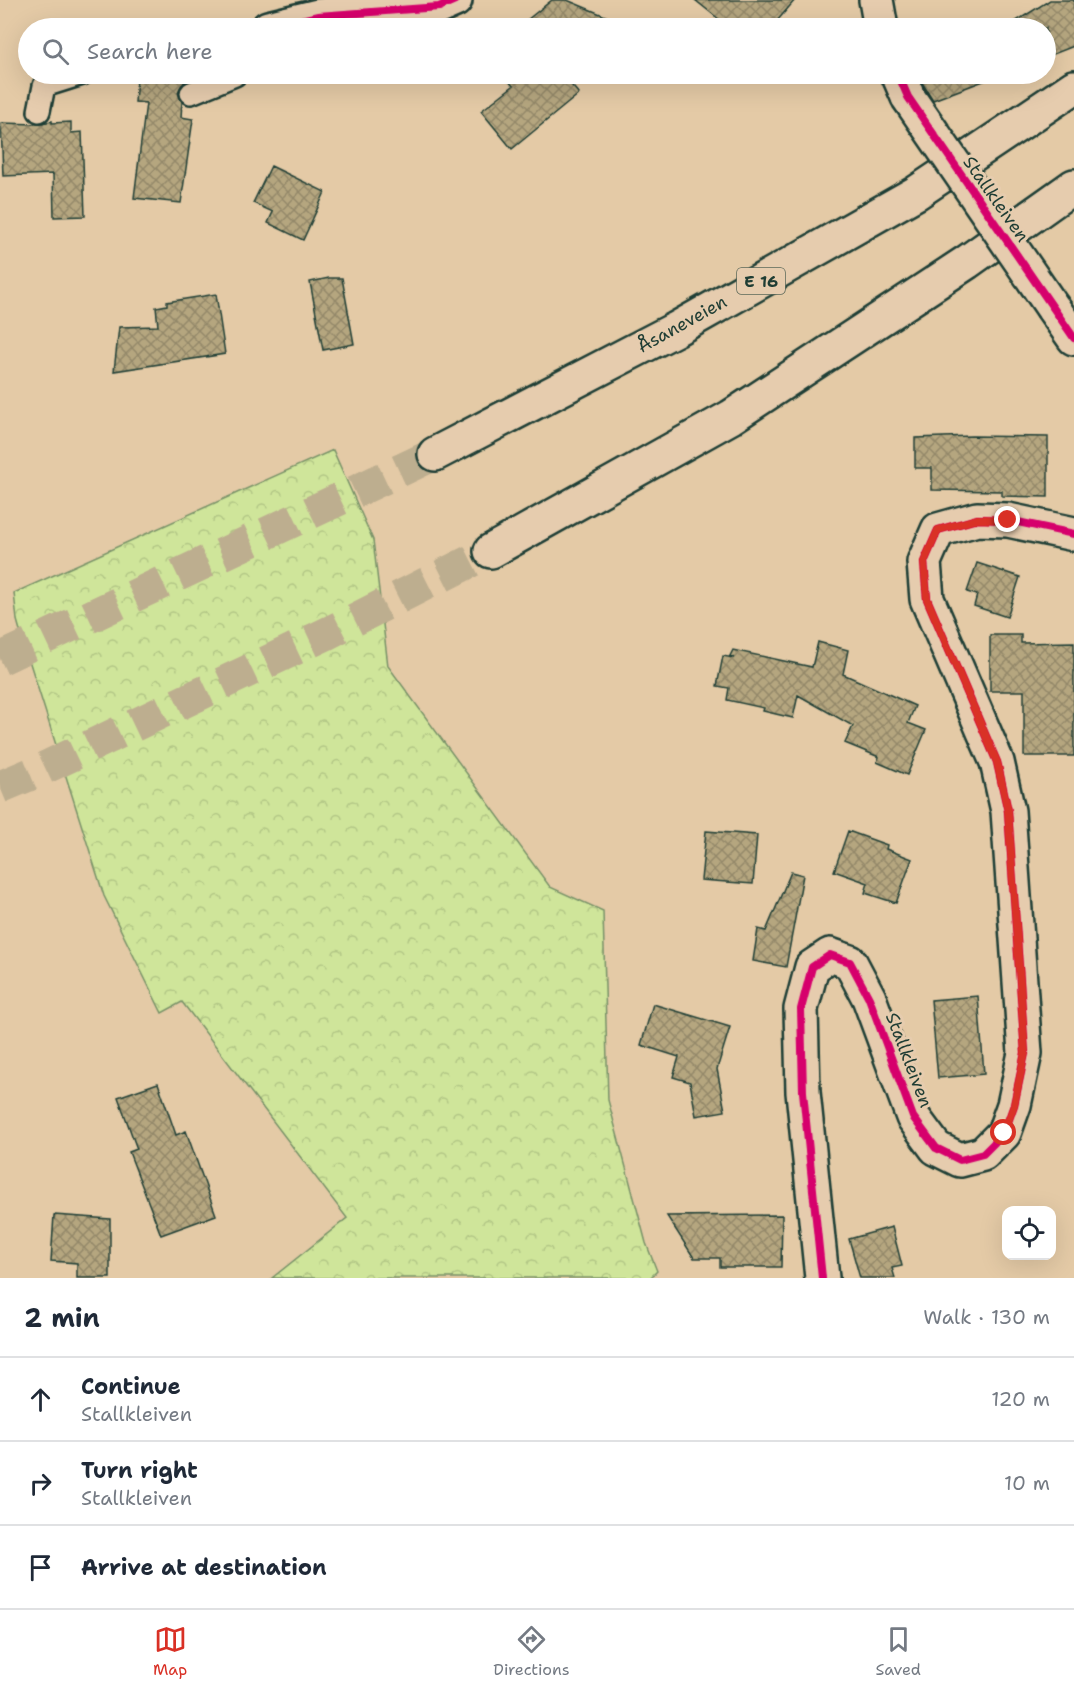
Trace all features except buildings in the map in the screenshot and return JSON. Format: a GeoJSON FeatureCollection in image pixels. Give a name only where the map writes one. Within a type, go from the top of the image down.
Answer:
{"type":"FeatureCollection","features":[{"type":"Feature","properties":{"kind":"main road"},"geometry":{"type":"LineString","coordinates":[[310,18],[439,7],[455,0]]}},
{"type":"Feature","properties":{"kind":"main road"},"geometry":{"type":"LineString","coordinates":[[876,0],[879,18]]}},
{"type":"Feature","properties":{"kind":"main road","name":"Stallkleiven"},"geometry":{"type":"LineString","coordinates":[[903,86],[1074,338]]}},
{"type":"Feature","properties":{"kind":"main road","name":"Åsaneveien"},"geometry":{"type":"LineString","coordinates":[[435,454],[676,329],[905,199],[1074,87]]}},
{"type":"Feature","properties":{"kind":"main road"},"geometry":{"type":"LineString","coordinates":[[491,551],[731,417],[967,262],[1074,186]]}},
{"type":"Feature","properties":{"kind":"main road","name":"Stallkleiven"},"geometry":{"type":"LineString","coordinates":[[822,1278],[803,1080],[801,1009],[812,966],[830,955],[850,962],[869,998],[913,1117],[936,1148],[960,1160],[983,1154],[1004,1133],[1014,1105],[1025,1053],[1008,811],[997,762],[927,599],[924,562],[938,530],[977,519],[1008,520],[1074,534]]}},
{"type":"Feature","properties":{"kind":"lane"},"geometry":{"type":"LineString","coordinates":[[39,111],[44,86],[50,84]]}},
{"type":"Feature","properties":{"kind":"lane"},"geometry":{"type":"LineString","coordinates":[[191,93],[214,84]]}},
{"type":"Feature","properties":{"kind":"green space"},"geometry":{"type":"Polygon","coordinates":[[[333,450],[373,540],[388,666],[550,887],[603,911],[608,1100],[646,1243],[657,1271],[650,1278],[272,1278],[347,1218],[182,1002],[162,1013],[104,896],[22,638],[14,593],[333,450]]]}},
{"type":"Feature","properties":{"kind":"tunnel"},"geometry":{"type":"LineString","coordinates":[[0,659],[435,454]]}},
{"type":"Feature","properties":{"kind":"tunnel"},"geometry":{"type":"LineString","coordinates":[[0,787],[326,634],[491,551]]}},
{"type":"Feature","properties":{"kind":"cycle path"},"geometry":{"type":"LineString","coordinates":[[310,18],[439,7],[455,0]]}},
{"type":"Feature","properties":{"kind":"cycle path"},"geometry":{"type":"LineString","coordinates":[[902,84],[908,97],[1074,338]]}},
{"type":"Feature","properties":{"kind":"cycle path"},"geometry":{"type":"LineString","coordinates":[[822,1278],[803,1092],[801,1009],[812,967],[830,955],[850,962],[869,998],[913,1117],[936,1148],[960,1160],[983,1154],[1004,1133],[1014,1105],[1025,1053],[1008,811],[997,762],[927,599],[924,562],[938,530],[977,519],[1008,520],[1074,534]]}},
{"type":"Feature","properties":{"kind":"route"},"geometry":{"type":"LineString","coordinates":[[1004,1133],[1014,1105],[1025,1053],[1008,811],[997,762],[927,599],[924,562],[938,530],[977,519],[1008,520]]}}]}
